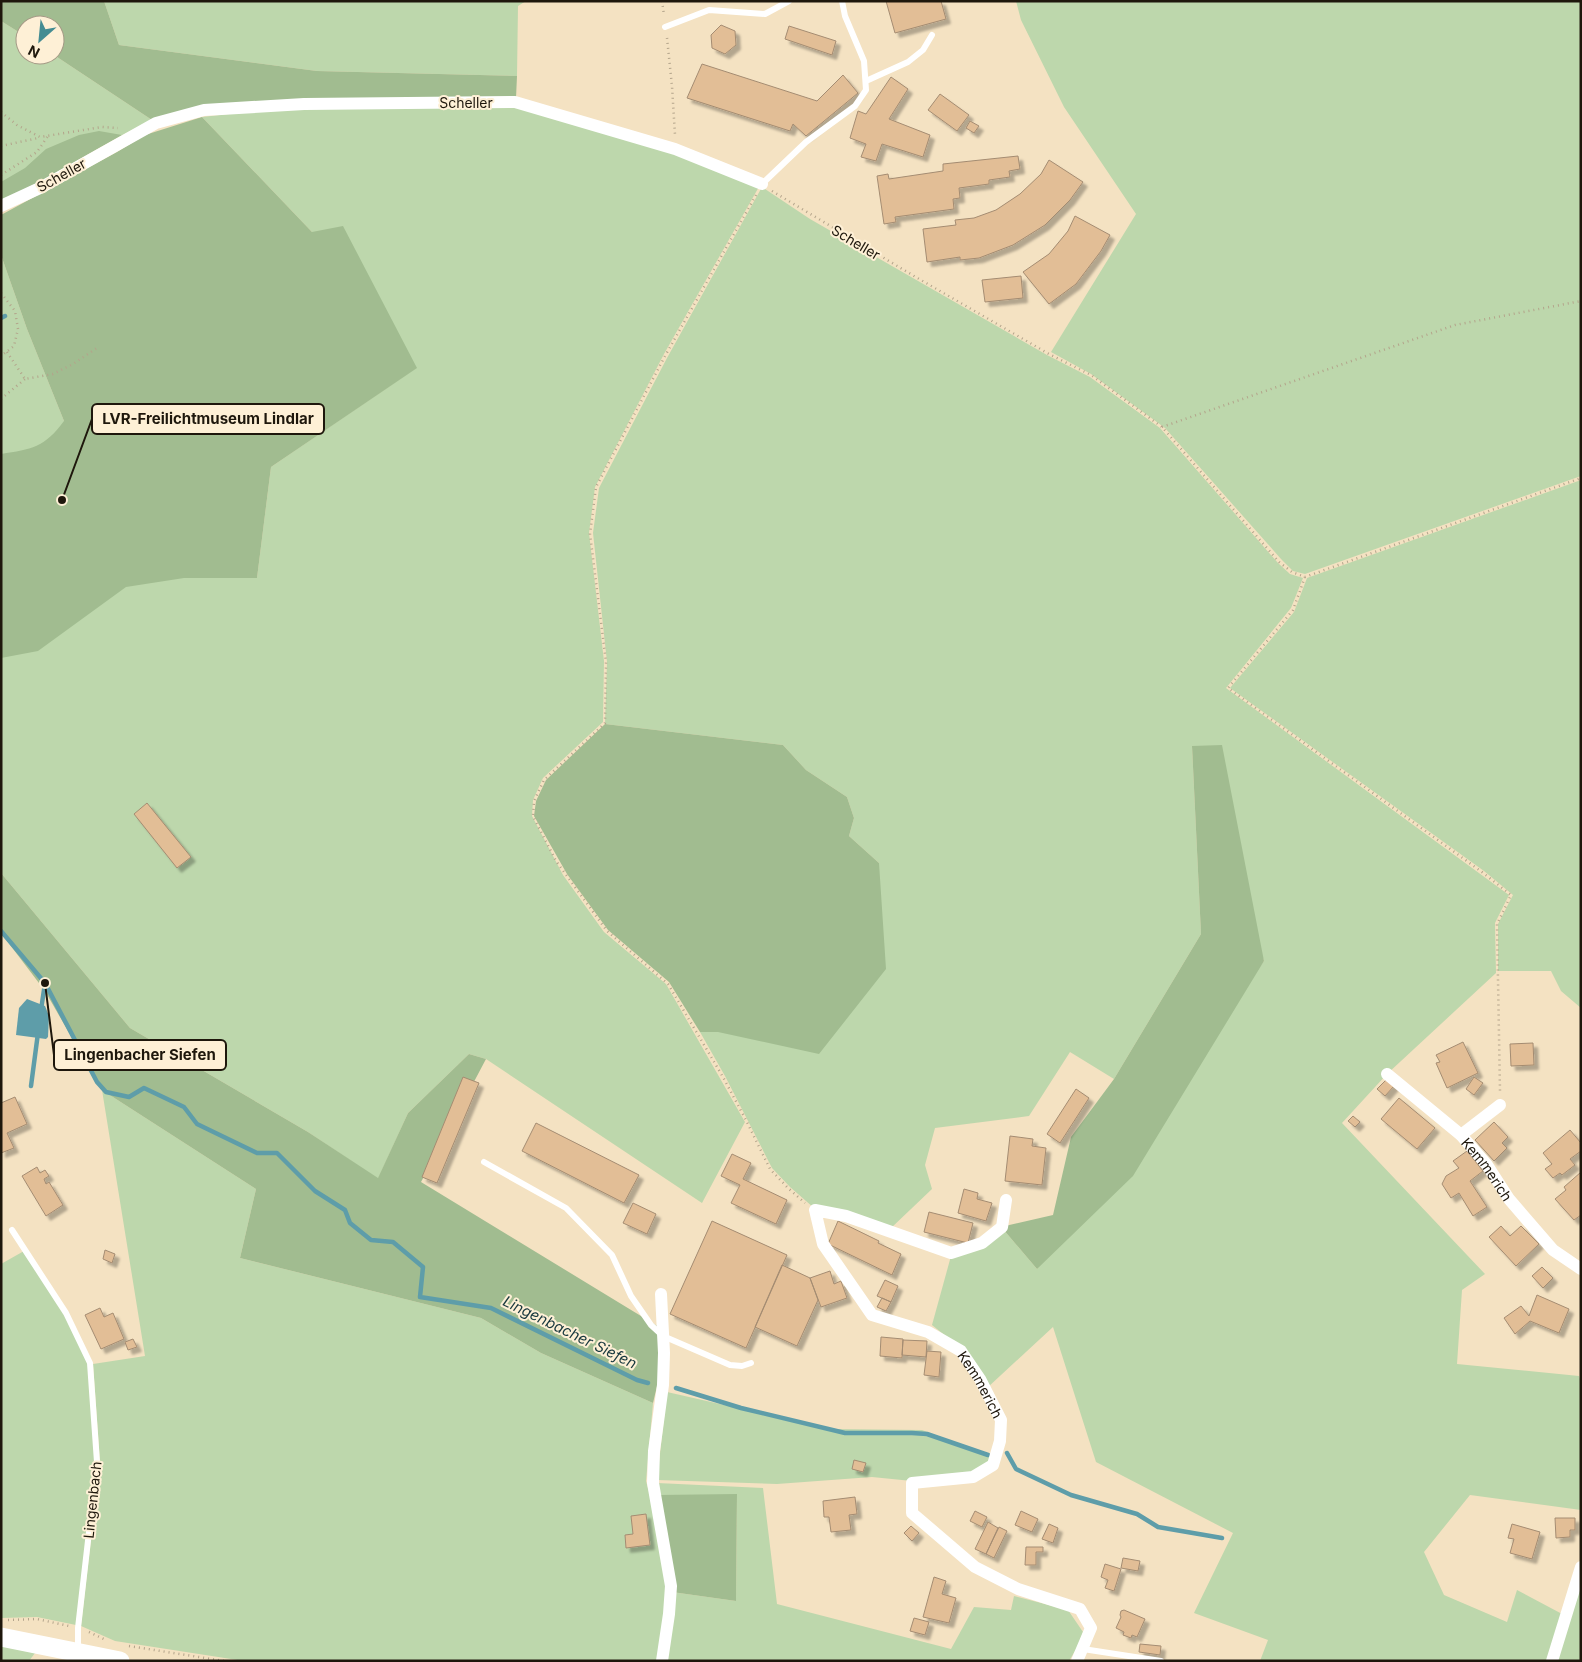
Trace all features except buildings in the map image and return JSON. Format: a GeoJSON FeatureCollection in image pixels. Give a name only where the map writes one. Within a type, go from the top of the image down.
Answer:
{"type":"FeatureCollection","features":[{"type":"Feature","properties":{"kind":"street","name":"Scheller"},"geometry":{"type":"LineString","coordinates":[[1,206],[42,186],[156,123],[204,110],[304,104],[515,102],[675,149],[762,184]]}},
{"type":"Feature","properties":{"kind":"street","name":"Kemmerich"},"geometry":{"type":"LineString","coordinates":[[1387,1074],[1461,1135],[1487,1165],[1509,1199],[1553,1250],[1581,1269]]}},
{"type":"Feature","properties":{"kind":"street"},"geometry":{"type":"LineString","coordinates":[[1461,1135],[1500,1105]]}},
{"type":"Feature","properties":{"kind":"street"},"geometry":{"type":"LineString","coordinates":[[814,1210],[846,1216],[951,1253],[982,1243],[1002,1227],[1006,1200]]}},
{"type":"Feature","properties":{"kind":"street","name":"Kemmerich"},"geometry":{"type":"LineString","coordinates":[[814,1210],[823,1244],[872,1315],[928,1332],[961,1351],[980,1379],[1001,1420],[1000,1441],[993,1465],[973,1476],[912,1483],[912,1513],[975,1567],[1018,1588],[1080,1609],[1091,1628],[1080,1655]]}},
{"type":"Feature","properties":{"kind":"street"},"geometry":{"type":"LineString","coordinates":[[661,1294],[663,1336],[662,1385],[654,1451],[653,1483],[671,1586],[662,1661]]}},
{"type":"Feature","properties":{"kind":"street"},"geometry":{"type":"LineString","coordinates":[[1552,1661],[1581,1567]]}},
{"type":"Feature","properties":{"kind":"street"},"geometry":{"type":"LineString","coordinates":[[1,1637],[78,1652],[116,1656]]}},
{"type":"Feature","properties":{"kind":"lane"},"geometry":{"type":"LineString","coordinates":[[665,27],[708,10],[765,14],[789,1]]}},
{"type":"Feature","properties":{"kind":"lane"},"geometry":{"type":"LineString","coordinates":[[762,184],[806,142],[854,106],[866,90],[864,62],[845,16],[842,1]]}},
{"type":"Feature","properties":{"kind":"lane"},"geometry":{"type":"LineString","coordinates":[[866,81],[908,62],[923,50],[932,35]]}},
{"type":"Feature","properties":{"kind":"lane"},"geometry":{"type":"LineString","coordinates":[[484,1162],[566,1208],[612,1255],[631,1296],[651,1324],[663,1336],[730,1365],[742,1366],[750,1363]]}},
{"type":"Feature","properties":{"kind":"lane","name":"Lingenbach"},"geometry":{"type":"LineString","coordinates":[[12,1230],[66,1313],[90,1363],[97,1462],[78,1628],[78,1652]]}},
{"type":"Feature","properties":{"kind":"lane"},"geometry":{"type":"LineString","coordinates":[[1080,1655],[1161,1661]]}},
{"type":"Feature","properties":{"kind":"path"},"geometry":{"type":"LineString","coordinates":[[662,1],[672,86],[675,149]]}},
{"type":"Feature","properties":{"kind":"path"},"geometry":{"type":"LineString","coordinates":[[1,112],[17,126],[40,137]]}},
{"type":"Feature","properties":{"kind":"path"},"geometry":{"type":"LineString","coordinates":[[1,146],[40,137],[102,127],[144,129]]}},
{"type":"Feature","properties":{"kind":"path"},"geometry":{"type":"LineString","coordinates":[[1,175],[37,152],[48,136]]}},
{"type":"Feature","properties":{"kind":"path"},"geometry":{"type":"LineString","coordinates":[[762,184],[665,356],[596,487],[590,534],[606,662],[605,723],[544,780],[534,801],[533,816],[556,861],[607,931],[668,984],[739,1107],[770,1169],[788,1188],[814,1210]]}},
{"type":"Feature","properties":{"kind":"path","name":"Scheller"},"geometry":{"type":"LineString","coordinates":[[762,184],[813,217],[914,276],[1049,354],[1091,375],[1162,427],[1280,562],[1292,572],[1305,577]]}},
{"type":"Feature","properties":{"kind":"path"},"geometry":{"type":"LineString","coordinates":[[1,293],[15,311],[18,329],[14,346],[1,356]]}},
{"type":"Feature","properties":{"kind":"path"},"geometry":{"type":"LineString","coordinates":[[1162,427],[1455,325],[1581,301]]}},
{"type":"Feature","properties":{"kind":"path"},"geometry":{"type":"LineString","coordinates":[[1,399],[25,379],[53,374],[73,364],[97,348]]}},
{"type":"Feature","properties":{"kind":"path"},"geometry":{"type":"LineString","coordinates":[[7,352],[25,379]]}},
{"type":"Feature","properties":{"kind":"path"},"geometry":{"type":"LineString","coordinates":[[1500,1105],[1496,924],[1511,895],[1228,688],[1293,610],[1305,577],[1581,478]]}},
{"type":"Feature","properties":{"kind":"path"},"geometry":{"type":"LineString","coordinates":[[1,1620],[36,1619],[78,1628],[108,1640]]}},
{"type":"Feature","properties":{"kind":"path"},"geometry":{"type":"LineString","coordinates":[[116,1656],[224,1661]]}},
{"type":"Feature","properties":{"kind":"green space"},"geometry":{"type":"Polygon","coordinates":[[[1,1],[104,1],[119,45],[317,71],[517,76],[516,98],[305,101],[152,120],[65,62],[65,15],[15,15],[15,30],[1,21],[1,1]]]}},
{"type":"Feature","properties":{"kind":"green space"},"geometry":{"type":"Polygon","coordinates":[[[104,1],[526,1],[518,6],[517,76],[317,71],[119,45],[104,1]]]}},
{"type":"Feature","properties":{"kind":"green space"},"geometry":{"type":"Polygon","coordinates":[[[1016,1],[1581,1],[1581,476],[1305,574],[1293,571],[1165,428],[1091,374],[1051,352],[1136,214],[1064,107],[1021,20],[1016,1]]]}},
{"type":"Feature","properties":{"kind":"green space"},"geometry":{"type":"Polygon","coordinates":[[[1,21],[15,30],[15,65],[65,65],[65,62],[152,120],[1,201],[1,21]]]}},
{"type":"Feature","properties":{"kind":"green space"},"geometry":{"type":"Polygon","coordinates":[[[515,104],[674,150],[760,185],[664,354],[595,487],[589,533],[604,661],[603,722],[543,778],[533,800],[532,816],[563,875],[604,932],[666,984],[745,1122],[702,1203],[486,1059],[469,1054],[408,1113],[378,1179],[308,1132],[130,1028],[1,873],[1,255],[27,329],[64,421],[257,578],[271,467],[416,368],[312,232],[202,117],[303,106],[515,104]]]}},
{"type":"Feature","properties":{"kind":"green space"},"geometry":{"type":"Polygon","coordinates":[[[202,117],[312,232],[343,226],[417,368],[271,467],[257,578],[184,578],[126,587],[38,651],[1,658],[1,454],[37,446],[50,437],[64,421],[27,329],[1,255],[1,215],[145,135],[202,117]]]}},
{"type":"Feature","properties":{"kind":"green space"},"geometry":{"type":"Polygon","coordinates":[[[99,131],[122,135],[41,181],[1,201],[1,182],[25,168],[46,149],[79,135],[99,131]]]}},
{"type":"Feature","properties":{"kind":"green space"},"geometry":{"type":"Polygon","coordinates":[[[762,187],[810,219],[1047,355],[1090,377],[1160,428],[1278,563],[1290,574],[1303,578],[1291,608],[1226,688],[1509,895],[1495,923],[1496,973],[1387,1074],[1342,1123],[1485,1274],[1462,1290],[1457,1364],[1579,1376],[1581,1382],[1581,1510],[1470,1495],[1424,1552],[1444,1595],[1507,1622],[1517,1590],[1564,1615],[1548,1661],[1260,1661],[1268,1640],[1194,1613],[1233,1533],[1096,1462],[1053,1327],[987,1388],[963,1350],[932,1325],[951,1256],[1003,1229],[1037,1269],[1264,961],[1192,746],[1201,934],[1114,1079],[1070,1052],[1029,1116],[935,1128],[925,1165],[932,1189],[890,1229],[814,1208],[772,1168],[725,1076],[700,1032],[718,1032],[879,863],[849,836],[854,818],[847,797],[806,770],[783,745],[605,724],[607,662],[593,533],[599,488],[667,358],[762,187]]]}},
{"type":"Feature","properties":{"kind":"green space"},"geometry":{"type":"Polygon","coordinates":[[[1581,480],[1581,1008],[1561,991],[1551,971],[1498,971],[1498,924],[1513,895],[1484,871],[1230,688],[1294,612],[1307,578],[1581,480]]]}},
{"type":"Feature","properties":{"kind":"green space"},"geometry":{"type":"Polygon","coordinates":[[[605,724],[783,745],[806,770],[847,797],[854,818],[849,836],[879,863],[886,969],[819,1054],[718,1032],[700,1032],[669,982],[608,930],[567,874],[534,816],[536,801],[546,780],[605,724]]]}},
{"type":"Feature","properties":{"kind":"green space"},"geometry":{"type":"Polygon","coordinates":[[[1222,745],[1264,961],[1133,1176],[1037,1269],[1003,1229],[1005,1226],[1053,1215],[1071,1137],[1114,1079],[1201,934],[1192,746],[1222,745]]]}},
{"type":"Feature","properties":{"kind":"green space"},"geometry":{"type":"Polygon","coordinates":[[[1,873],[130,1028],[308,1132],[378,1178],[408,1113],[469,1054],[486,1059],[421,1182],[659,1327],[658,1382],[653,1403],[541,1353],[481,1318],[240,1258],[256,1189],[102,1090],[45,991],[1,933],[1,873]]]}},
{"type":"Feature","properties":{"kind":"green space"},"geometry":{"type":"Polygon","coordinates":[[[102,1090],[256,1189],[240,1258],[481,1318],[541,1353],[653,1403],[646,1481],[656,1517],[668,1586],[659,1661],[244,1661],[115,1641],[81,1626],[100,1462],[93,1364],[145,1356],[102,1090]]]}},
{"type":"Feature","properties":{"kind":"green space"},"geometry":{"type":"Polygon","coordinates":[[[24,1251],[65,1314],[88,1363],[95,1462],[76,1625],[37,1617],[1,1618],[1,1264],[24,1251]]]}},
{"type":"Feature","properties":{"kind":"green space"},"geometry":{"type":"Polygon","coordinates":[[[667,1392],[830,1429],[922,1430],[994,1457],[972,1474],[912,1481],[872,1477],[777,1484],[657,1480],[667,1392]]]}},
{"type":"Feature","properties":{"kind":"green space"},"geometry":{"type":"Polygon","coordinates":[[[657,1483],[763,1488],[777,1604],[951,1649],[974,1607],[1011,1610],[1014,1596],[1068,1610],[1083,1632],[1078,1646],[1069,1661],[664,1661],[672,1592],[736,1601],[737,1495],[658,1495],[657,1483]]]}},
{"type":"Feature","properties":{"kind":"green space"},"geometry":{"type":"Polygon","coordinates":[[[737,1494],[736,1601],[672,1592],[658,1495],[737,1494]]]}},
{"type":"Feature","properties":{"kind":"green space"},"geometry":{"type":"Polygon","coordinates":[[[1581,1576],[1581,1661],[1555,1661],[1581,1576]]]}},
{"type":"Feature","properties":{"kind":"green space"},"geometry":{"type":"Polygon","coordinates":[[[1,1646],[35,1653],[29,1661],[1,1661],[1,1646]]]}},
{"type":"Feature","properties":{"kind":"water"},"geometry":{"type":"Polygon","coordinates":[[[27,999],[45,1006],[49,1016],[48,1037],[46,1039],[16,1035],[19,1008],[27,999]]]}},
{"type":"Feature","properties":{"kind":"waterway"},"geometry":{"type":"LineString","coordinates":[[1,318],[5,316]]}},
{"type":"Feature","properties":{"kind":"waterway","name":"Lingenbacher Siefen"},"geometry":{"type":"LineString","coordinates":[[1,931],[45,983],[41,1010]]}},
{"type":"Feature","properties":{"kind":"waterway","name":"Lingenbacher Siefen"},"geometry":{"type":"LineString","coordinates":[[45,983],[97,1082],[106,1092],[129,1097],[144,1088],[184,1107],[197,1124],[257,1153],[277,1153],[315,1191],[345,1210],[350,1223],[371,1240],[393,1242],[423,1267],[420,1297],[491,1308],[637,1380],[648,1383]]}},
{"type":"Feature","properties":{"kind":"waterway","name":"Lingenbacher Siefen"},"geometry":{"type":"LineString","coordinates":[[31,1086],[38,1033]]}},
{"type":"Feature","properties":{"kind":"waterway","name":"Lingenbacher Siefen"},"geometry":{"type":"LineString","coordinates":[[676,1388],[741,1408],[845,1433],[927,1434],[988,1455]]}},
{"type":"Feature","properties":{"kind":"waterway","name":"Lingenbacher Siefen"},"geometry":{"type":"LineString","coordinates":[[1007,1453],[1016,1469],[1071,1495],[1137,1514],[1158,1527],[1222,1538]]}},
{"type":"Feature","properties":{"kind":"place","name":"LVR-Freilichtmuseum Lindlar"},"geometry":{"type":"Point","coordinates":[62,500]}},
{"type":"Feature","properties":{"kind":"place","name":"Lingenbacher Siefen"},"geometry":{"type":"Point","coordinates":[45,983]}}]}
